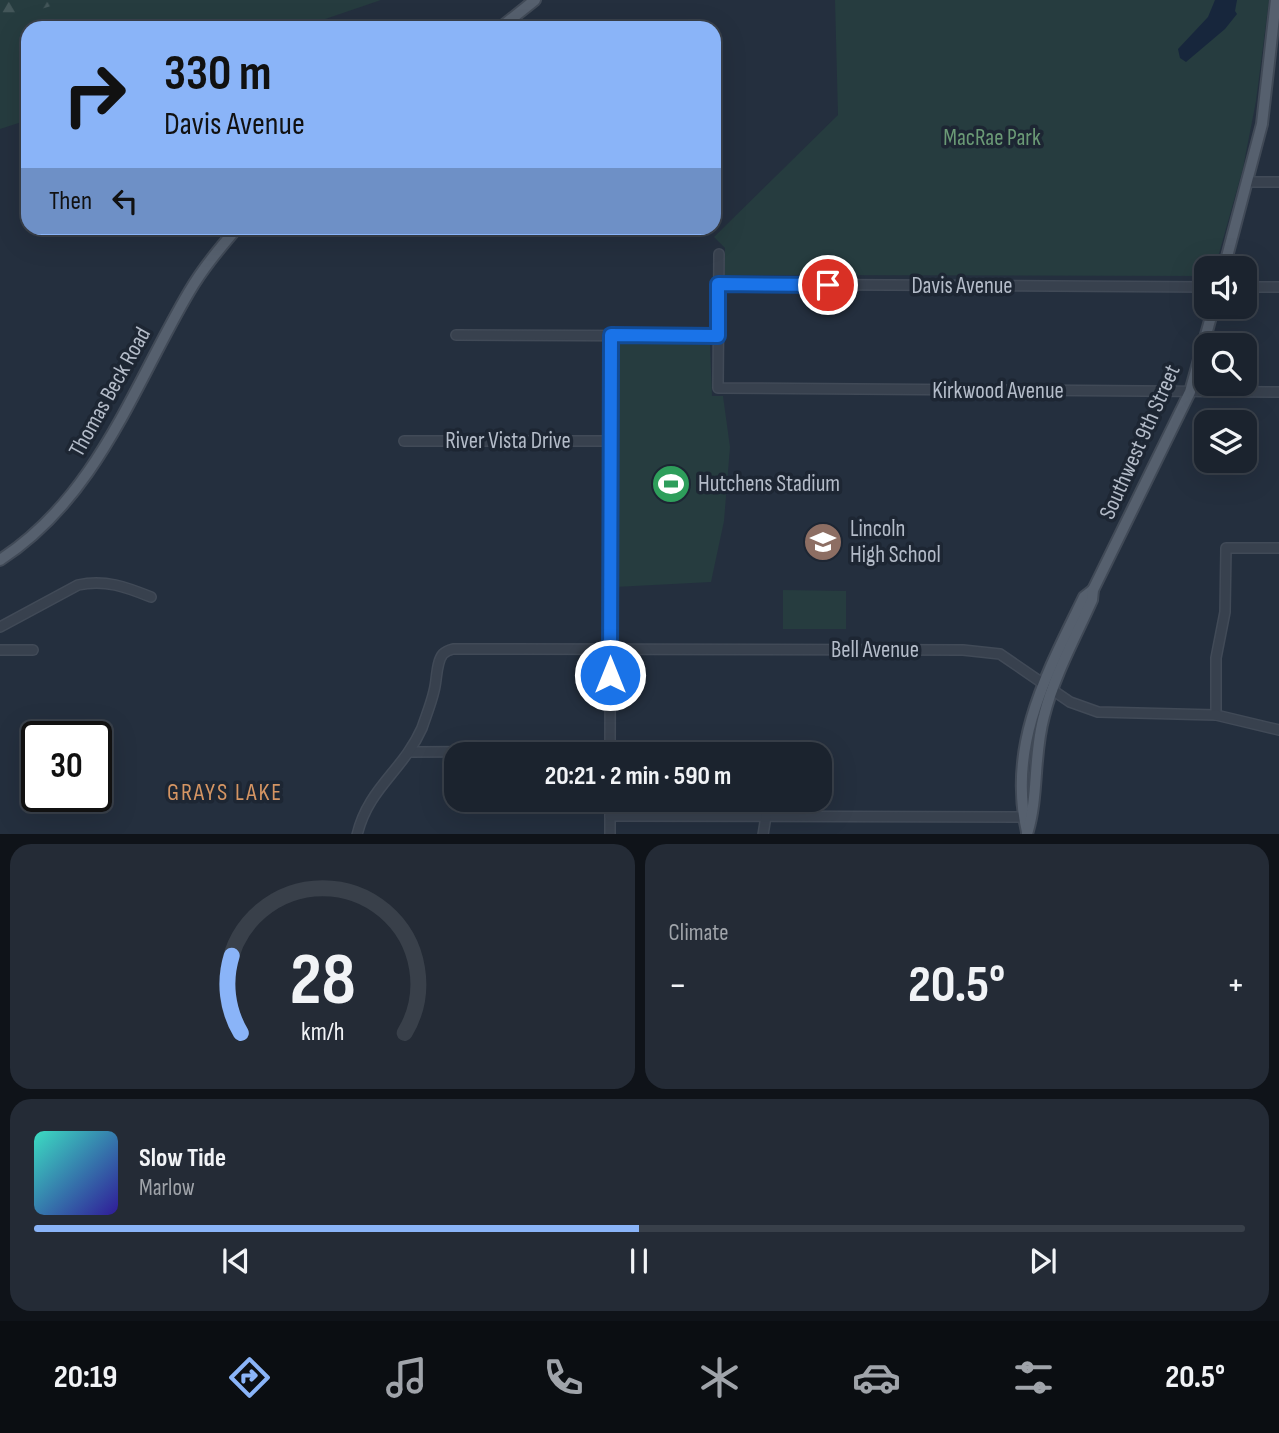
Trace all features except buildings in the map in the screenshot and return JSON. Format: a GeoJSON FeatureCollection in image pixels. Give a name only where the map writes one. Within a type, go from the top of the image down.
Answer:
{"type":"FeatureCollection","features":[{"type":"Feature","properties":{"kind":"main road"},"geometry":{"type":"LineString","coordinates":[[509,21],[535,0]]}},
{"type":"Feature","properties":{"kind":"main road"},"geometry":{"type":"LineString","coordinates":[[1227,256],[1273,79],[1276,0]]}},
{"type":"Feature","properties":{"kind":"main road","name":"Thomas Beck Road"},"geometry":{"type":"LineString","coordinates":[[0,560],[39,529],[92,469],[190,291],[215,253],[231,235]]}},
{"type":"Feature","properties":{"kind":"main road","name":"Southwest 9th Street"},"geometry":{"type":"LineString","coordinates":[[1027,834],[1023,771],[1026,742],[1084,597],[1093,590],[1190,392],[1210,319]]}},
{"type":"Feature","properties":{"kind":"street"},"geometry":{"type":"LineString","coordinates":[[1247,182],[1279,182]]}},
{"type":"Feature","properties":{"kind":"street"},"geometry":{"type":"LineString","coordinates":[[456,335],[718,336],[719,254]]}},
{"type":"Feature","properties":{"kind":"street","name":"Davis Avenue"},"geometry":{"type":"LineString","coordinates":[[718,284],[1194,287]]}},
{"type":"Feature","properties":{"kind":"street"},"geometry":{"type":"LineString","coordinates":[[1257,287],[1279,287]]}},
{"type":"Feature","properties":{"kind":"street"},"geometry":{"type":"LineString","coordinates":[[610,742],[611,335]]}},
{"type":"Feature","properties":{"kind":"street","name":"Kirkwood Avenue"},"geometry":{"type":"LineString","coordinates":[[718,336],[718,388],[1279,392]]}},
{"type":"Feature","properties":{"kind":"street","name":"River Vista Drive"},"geometry":{"type":"LineString","coordinates":[[404,441],[611,441]]}},
{"type":"Feature","properties":{"kind":"street"},"geometry":{"type":"LineString","coordinates":[[1216,715],[1216,657],[1226,612],[1226,548],[1279,548]]}},
{"type":"Feature","properties":{"kind":"street"},"geometry":{"type":"LineString","coordinates":[[0,627],[78,585],[91,582],[120,585],[151,597]]}},
{"type":"Feature","properties":{"kind":"street","name":"Bell Avenue"},"geometry":{"type":"LineString","coordinates":[[410,752],[427,714],[440,657],[453,649],[963,650],[1000,654],[1079,707],[1098,712],[1216,715],[1279,730]]}},
{"type":"Feature","properties":{"kind":"street"},"geometry":{"type":"LineString","coordinates":[[0,650],[33,650]]}},
{"type":"Feature","properties":{"kind":"street"},"geometry":{"type":"LineString","coordinates":[[356,834],[361,817],[374,793],[410,752],[444,752]]}},
{"type":"Feature","properties":{"kind":"street"},"geometry":{"type":"LineString","coordinates":[[610,812],[610,834]]}},
{"type":"Feature","properties":{"kind":"street"},"geometry":{"type":"LineString","coordinates":[[610,816],[1028,817]]}},
{"type":"Feature","properties":{"kind":"street"},"geometry":{"type":"LineString","coordinates":[[763,834],[766,816]]}},
{"type":"Feature","properties":{"kind":"green space"},"geometry":{"type":"Polygon","coordinates":[[[0,0],[381,0],[320,21],[21,21],[21,122],[0,129],[0,0]]]}},
{"type":"Feature","properties":{"kind":"green space"},"geometry":{"type":"Polygon","coordinates":[[[70,0],[0,22],[0,2],[70,0]]]}},
{"type":"Feature","properties":{"kind":"green space","name":"MacRae Park"},"geometry":{"type":"Polygon","coordinates":[[[835,0],[1269,0],[1256,101],[1243,168],[1218,256],[1194,256],[1194,276],[725,275],[725,248],[714,237],[721,235],[721,230],[838,115],[835,0]]]}},
{"type":"Feature","properties":{"kind":"green space","name":"Hutchens Stadium"},"geometry":{"type":"Polygon","coordinates":[[[616,342],[710,345],[712,396],[723,396],[730,447],[724,521],[711,582],[615,587],[616,342]]]}},
{"type":"Feature","properties":{"kind":"green space"},"geometry":{"type":"Polygon","coordinates":[[[783,590],[846,591],[846,629],[783,629],[783,590]]]}},
{"type":"Feature","properties":{"kind":"water"},"geometry":{"type":"Polygon","coordinates":[[[1215,0],[1237,0],[1237,14],[1225,29],[1186,62],[1180,58],[1178,49],[1208,17],[1215,0]]]}},
{"type":"Feature","properties":{"kind":"place","name":"Hutchens Stadium"},"geometry":{"type":"Point","coordinates":[671,484]}},
{"type":"Feature","properties":{"kind":"place","name":"Lincoln High School"},"geometry":{"type":"Point","coordinates":[823,542]}},
{"type":"Feature","properties":{"kind":"district","name":"GRAYS LAKE"},"geometry":{"type":"Point","coordinates":[225,792]}},
{"type":"Feature","properties":{"kind":"route"},"geometry":{"type":"LineString","coordinates":[[610,675],[611,335],[718,336],[718,284],[828,285]]}}]}
